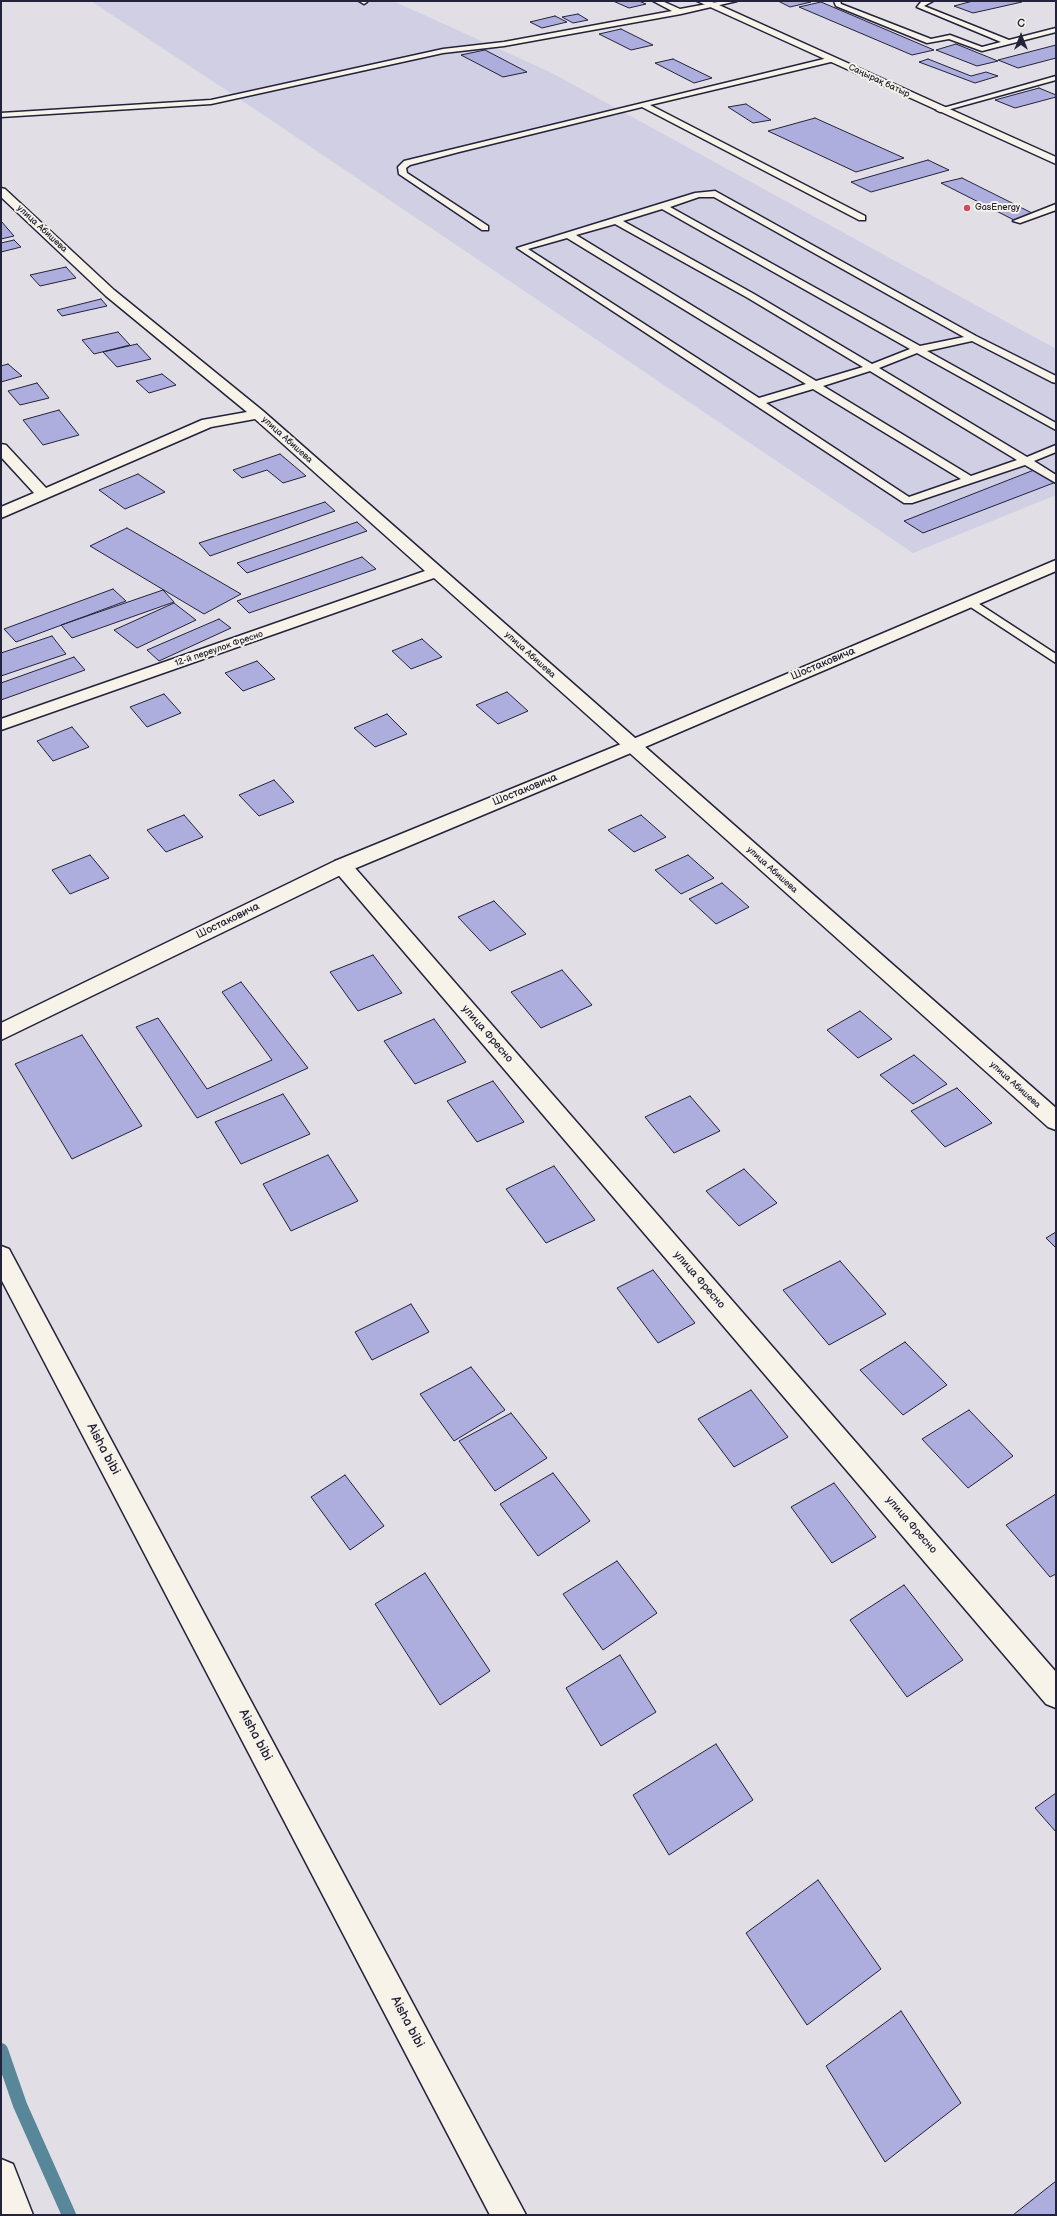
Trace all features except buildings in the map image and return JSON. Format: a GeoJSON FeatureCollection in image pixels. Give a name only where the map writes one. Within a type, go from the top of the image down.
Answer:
{"type":"FeatureCollection","features":[{"type":"Feature","properties":{"kind":"street","name":"Саңырақ батыр"},"geometry":{"type":"LineString","coordinates":[[702,1],[832,59],[940,110],[1056,161]]}},
{"type":"Feature","properties":{"kind":"street","name":"улица Абишева"},"geometry":{"type":"LineString","coordinates":[[1,192],[110,293],[258,414],[1056,1121]]}},
{"type":"Feature","properties":{"kind":"street"},"geometry":{"type":"LineString","coordinates":[[1,513],[207,423],[258,414]]}},
{"type":"Feature","properties":{"kind":"street"},"geometry":{"type":"LineString","coordinates":[[1,448],[43,494]]}},
{"type":"Feature","properties":{"kind":"street","name":"Шостаковича"},"geometry":{"type":"LineString","coordinates":[[1,1032],[342,866],[632,746],[1056,565]]}},
{"type":"Feature","properties":{"kind":"street","name":"12-й переулок Фресно"},"geometry":{"type":"LineString","coordinates":[[1,725],[436,572]]}},
{"type":"Feature","properties":{"kind":"street","name":"улица Фресно"},"geometry":{"type":"LineString","coordinates":[[342,866],[1056,1694]]}},
{"type":"Feature","properties":{"kind":"street","name":"Aisha bibi"},"geometry":{"type":"LineString","coordinates":[[1,1256],[509,2215]]}},
{"type":"Feature","properties":{"kind":"street"},"geometry":{"type":"LineString","coordinates":[[1,2176],[16,2215]]}},
{"type":"Feature","properties":{"kind":"lane"},"geometry":{"type":"LineString","coordinates":[[656,1],[681,12]]}},
{"type":"Feature","properties":{"kind":"lane"},"geometry":{"type":"LineString","coordinates":[[1,115],[211,102],[443,51],[504,44],[734,1]]}},
{"type":"Feature","properties":{"kind":"lane"},"geometry":{"type":"LineString","coordinates":[[837,1],[838,5],[930,41],[950,38],[982,49],[1056,30]]}},
{"type":"Feature","properties":{"kind":"lane"},"geometry":{"type":"LineString","coordinates":[[930,1],[923,3],[920,7],[1008,42]]}},
{"type":"Feature","properties":{"kind":"lane"},"geometry":{"type":"LineString","coordinates":[[485,228],[403,174],[402,167],[407,163],[832,59]]}},
{"type":"Feature","properties":{"kind":"lane"},"geometry":{"type":"LineString","coordinates":[[940,110],[1056,78]]}},
{"type":"Feature","properties":{"kind":"lane"},"geometry":{"type":"LineString","coordinates":[[643,105],[862,218]]}},
{"type":"Feature","properties":{"kind":"lane"},"geometry":{"type":"LineString","coordinates":[[1056,380],[973,338],[715,194],[698,195],[616,221],[521,248],[908,501],[1026,461],[1056,448]]}},
{"type":"Feature","properties":{"kind":"lane"},"geometry":{"type":"LineString","coordinates":[[663,206],[1056,428]]}},
{"type":"Feature","properties":{"kind":"lane"},"geometry":{"type":"LineString","coordinates":[[1017,221],[1056,207]]}},
{"type":"Feature","properties":{"kind":"lane"},"geometry":{"type":"LineString","coordinates":[[616,221],[751,296],[1056,480]]}},
{"type":"Feature","properties":{"kind":"lane"},"geometry":{"type":"LineString","coordinates":[[569,235],[970,480]]}},
{"type":"Feature","properties":{"kind":"lane"},"geometry":{"type":"LineString","coordinates":[[758,402],[871,368],[916,350],[973,338]]}},
{"type":"Feature","properties":{"kind":"lane"},"geometry":{"type":"LineString","coordinates":[[970,602],[1056,660]]}},
{"type":"Feature","properties":{"kind":"shaded area"},"geometry":{"type":"Polygon","coordinates":[[[91,1],[393,1],[550,72],[1056,349],[1056,495],[913,553],[250,106],[91,1]]]}},
{"type":"Feature","properties":{"kind":"waterway"},"geometry":{"type":"LineString","coordinates":[[1,2050],[20,2105],[69,2215]]}},
{"type":"Feature","properties":{"kind":"place","name":"GasEnergy"},"geometry":{"type":"Point","coordinates":[967,208]}}]}
